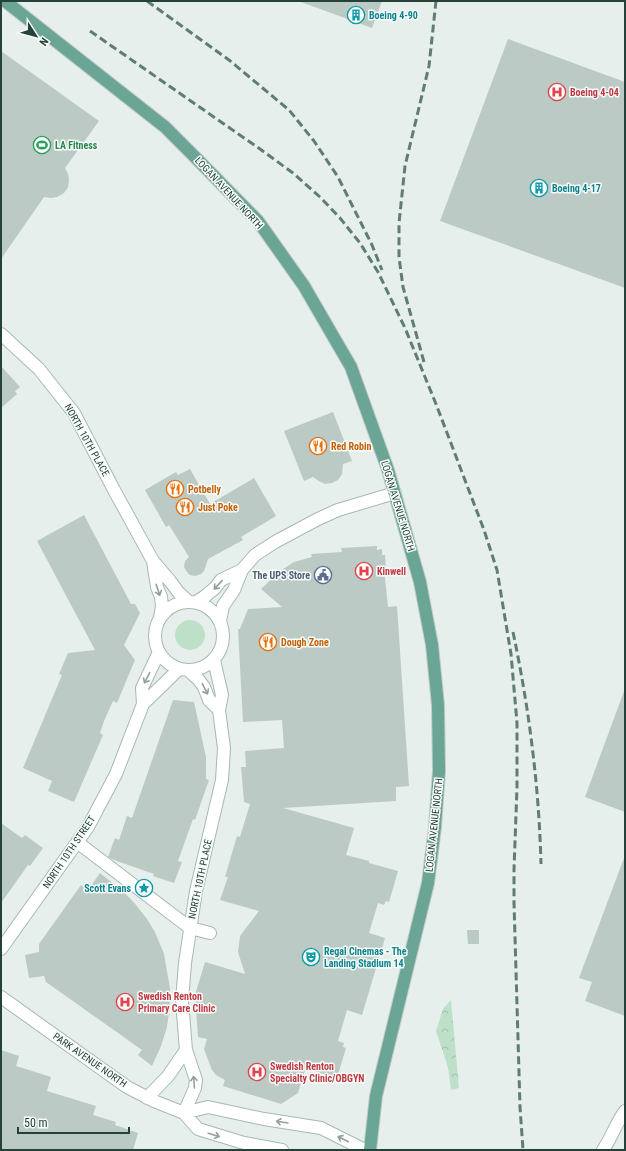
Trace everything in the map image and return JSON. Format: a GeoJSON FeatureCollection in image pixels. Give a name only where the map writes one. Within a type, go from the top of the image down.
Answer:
{"type":"FeatureCollection","features":[{"type":"Feature","properties":{"kind":"main road","name":"LOGAN AVENUE NORTH"},"geometry":{"type":"LineString","coordinates":[[5,1],[21,12],[165,127],[258,221],[304,286],[351,367],[388,470],[420,582],[432,645],[438,704],[439,771],[435,827],[428,883],[376,1096],[370,1150]]}},
{"type":"Feature","properties":{"kind":"street","name":"NORTH 10TH PLACE"},"geometry":{"type":"LineString","coordinates":[[1,334],[39,369],[74,413],[153,561],[179,593],[192,602]]}},
{"type":"Feature","properties":{"kind":"street"},"geometry":{"type":"LineString","coordinates":[[220,621],[223,606],[234,590],[242,570],[255,555],[275,542],[338,510],[395,493]]}},
{"type":"Feature","properties":{"kind":"street","name":"NORTH 10TH PLACE"},"geometry":{"type":"LineString","coordinates":[[153,561],[157,587],[161,597],[162,606],[160,618]]}},
{"type":"Feature","properties":{"kind":"street"},"geometry":{"type":"LineString","coordinates":[[192,602],[204,597],[215,588],[221,580],[242,570]]}},
{"type":"Feature","properties":{"kind":"street"},"geometry":{"type":"LineString","coordinates":[[184,670],[198,669],[206,666],[214,660],[220,651],[223,641],[223,631],[220,621],[214,612],[206,606],[192,602],[183,602],[174,605],[166,611],[160,618],[156,627],[156,644],[159,652],[168,662],[198,678],[204,687],[209,700],[219,710]]}},
{"type":"Feature","properties":{"kind":"street","name":"NORTH 10TH STREET"},"geometry":{"type":"LineString","coordinates":[[1,949],[88,827],[116,774],[143,704],[142,688],[159,652]]}},
{"type":"Feature","properties":{"kind":"street","name":"NORTH 10TH PLACE"},"geometry":{"type":"LineString","coordinates":[[184,1113],[195,1088],[196,1080],[186,1050],[182,1001],[185,968],[196,891],[222,780],[224,748],[219,710],[222,695],[214,660]]}},
{"type":"Feature","properties":{"kind":"street","name":"NORTH 10TH STREET"},"geometry":{"type":"LineString","coordinates":[[143,704],[184,670]]}},
{"type":"Feature","properties":{"kind":"street"},"geometry":{"type":"LineString","coordinates":[[77,842],[190,928],[210,934]]}},
{"type":"Feature","properties":{"kind":"street","name":"PARK AVENUE NORTH"},"geometry":{"type":"LineString","coordinates":[[1,997],[118,1081],[147,1098],[184,1113],[198,1129],[244,1143],[282,1150]]}},
{"type":"Feature","properties":{"kind":"street"},"geometry":{"type":"LineString","coordinates":[[147,1098],[168,1076],[186,1050]]}},
{"type":"Feature","properties":{"kind":"street"},"geometry":{"type":"LineString","coordinates":[[184,1113],[208,1107],[264,1119],[321,1128],[365,1150]]}},
{"type":"Feature","properties":{"kind":"street"},"geometry":{"type":"LineString","coordinates":[[603,1150],[610,1140],[619,1119],[625,1110]]}},
{"type":"Feature","properties":{"kind":"green space"},"geometry":{"type":"Polygon","coordinates":[[[190,620],[201,624],[205,635],[201,646],[190,650],[179,646],[175,635],[179,624],[190,620]]]}},
{"type":"Feature","properties":{"kind":"green space"},"geometry":{"type":"Polygon","coordinates":[[[451,1000],[459,1088],[451,1090],[448,1067],[436,1031],[443,1009],[451,1000]]]}},
{"type":"Feature","properties":{"kind":"building","name":"Boeing 4-90"},"geometry":{"type":"Polygon","coordinates":[[[301,1],[382,1],[372,28],[301,1]]]}},
{"type":"Feature","properties":{"kind":"building","name":"Boeing 4-17"},"geometry":{"type":"Polygon","coordinates":[[[508,39],[625,82],[625,288],[440,221],[508,39]]]}},
{"type":"Feature","properties":{"kind":"building","name":"LA Fitness"},"geometry":{"type":"Polygon","coordinates":[[[1,51],[99,121],[65,168],[69,180],[68,187],[64,193],[57,197],[44,197],[1,259],[1,51]]]}},
{"type":"Feature","properties":{"kind":"building"},"geometry":{"type":"Polygon","coordinates":[[[1,366],[20,387],[15,391],[17,394],[1,408],[1,366]]]}},
{"type":"Feature","properties":{"kind":"building","name":"Red Robin"},"geometry":{"type":"Polygon","coordinates":[[[333,412],[352,461],[343,464],[342,474],[338,480],[332,483],[325,484],[313,477],[304,481],[284,431],[333,412]]]}},
{"type":"Feature","properties":{"kind":"building"},"geometry":{"type":"Polygon","coordinates":[[[190,469],[210,504],[254,478],[276,516],[241,537],[243,540],[208,559],[204,571],[195,576],[190,575],[184,567],[185,561],[189,557],[169,525],[166,527],[145,490],[176,472],[178,475],[190,469]]]}},
{"type":"Feature","properties":{"kind":"building"},"geometry":{"type":"Polygon","coordinates":[[[84,515],[131,604],[135,604],[140,613],[124,645],[135,660],[117,703],[113,701],[104,721],[100,733],[103,735],[74,802],[48,791],[52,781],[23,768],[62,675],[59,674],[68,653],[95,650],[37,541],[84,515]]]}},
{"type":"Feature","properties":{"kind":"building"},"geometry":{"type":"Polygon","coordinates":[[[377,546],[377,550],[382,549],[382,555],[385,555],[386,569],[384,569],[388,607],[397,606],[409,786],[396,787],[396,801],[283,808],[354,828],[346,855],[398,871],[389,902],[386,901],[384,905],[378,903],[369,933],[385,938],[362,1015],[347,1010],[338,1041],[344,1043],[343,1047],[346,1048],[337,1078],[308,1069],[307,1071],[305,1070],[298,1093],[281,1104],[223,1086],[225,1080],[216,1075],[212,1070],[204,1049],[207,1039],[198,1037],[195,995],[205,962],[245,974],[238,952],[240,936],[259,911],[220,900],[228,877],[225,877],[237,836],[240,837],[250,804],[244,802],[241,767],[246,767],[245,751],[284,748],[282,720],[243,722],[238,629],[240,629],[248,609],[282,607],[261,589],[280,571],[294,562],[312,557],[311,554],[342,552],[341,548],[377,546]]]}},
{"type":"Feature","properties":{"kind":"building"},"geometry":{"type":"Polygon","coordinates":[[[625,691],[625,812],[585,797],[625,691]]]}},
{"type":"Feature","properties":{"kind":"building"},"geometry":{"type":"Polygon","coordinates":[[[173,700],[194,702],[206,757],[206,779],[209,780],[195,820],[193,819],[178,861],[182,862],[174,883],[108,857],[115,838],[119,840],[127,816],[132,818],[173,700]]]}},
{"type":"Feature","properties":{"kind":"building"},"geometry":{"type":"Polygon","coordinates":[[[1,823],[22,838],[25,835],[43,848],[30,866],[28,865],[1,903],[1,823]]]}},
{"type":"Feature","properties":{"kind":"building"},"geometry":{"type":"Polygon","coordinates":[[[624,858],[625,1016],[585,1001],[592,982],[579,978],[624,858]]]}},
{"type":"Feature","properties":{"kind":"building"},"geometry":{"type":"Polygon","coordinates":[[[100,873],[124,892],[136,905],[155,932],[164,954],[170,988],[170,1006],[167,1027],[161,1046],[152,1066],[138,1055],[142,1050],[46,982],[44,976],[29,978],[25,955],[39,952],[39,944],[81,885],[88,890],[100,873]]]}},
{"type":"Feature","properties":{"kind":"building"},"geometry":{"type":"Polygon","coordinates":[[[467,930],[479,930],[479,944],[468,944],[467,930]]]}},
{"type":"Feature","properties":{"kind":"building"},"geometry":{"type":"Polygon","coordinates":[[[1,1050],[19,1056],[16,1066],[51,1077],[47,1091],[96,1106],[93,1115],[116,1122],[115,1125],[138,1133],[133,1150],[1,1150],[1,1050]]]}},
{"type":"Feature","properties":{"kind":"railway"},"geometry":{"type":"LineString","coordinates":[[147,1],[229,60],[289,110],[314,141],[338,177],[372,245],[382,270]]}},
{"type":"Feature","properties":{"kind":"railway"},"geometry":{"type":"LineString","coordinates":[[424,362],[403,287],[399,257],[399,223],[405,166],[429,66],[436,1]]}},
{"type":"Feature","properties":{"kind":"railway"},"geometry":{"type":"LineString","coordinates":[[90,31],[293,173],[320,197],[340,218],[360,243],[378,272],[405,328],[436,404],[484,530],[497,570],[511,654],[517,723],[514,903],[520,1107],[523,1150]]}},
{"type":"Feature","properties":{"kind":"railway"},"geometry":{"type":"LineString","coordinates":[[513,632],[524,689],[532,747],[538,806],[541,864]]}},
{"type":"Feature","properties":{"kind":"place","name":"Boeing 4-90"},"geometry":{"type":"Point","coordinates":[356,15]}},
{"type":"Feature","properties":{"kind":"place","name":"Boeing 4-04"},"geometry":{"type":"Point","coordinates":[557,92]}},
{"type":"Feature","properties":{"kind":"place","name":"LA Fitness"},"geometry":{"type":"Point","coordinates":[42,145]}},
{"type":"Feature","properties":{"kind":"place","name":"Boeing 4-17"},"geometry":{"type":"Point","coordinates":[539,188]}},
{"type":"Feature","properties":{"kind":"place","name":"Red Robin"},"geometry":{"type":"Point","coordinates":[318,446]}},
{"type":"Feature","properties":{"kind":"place","name":"Potbelly"},"geometry":{"type":"Point","coordinates":[175,489]}},
{"type":"Feature","properties":{"kind":"place","name":"Just Poke"},"geometry":{"type":"Point","coordinates":[185,507]}},
{"type":"Feature","properties":{"kind":"place","name":"Kinwell"},"geometry":{"type":"Point","coordinates":[364,571]}},
{"type":"Feature","properties":{"kind":"place","name":"The UPS Store"},"geometry":{"type":"Point","coordinates":[323,575]}},
{"type":"Feature","properties":{"kind":"place","name":"Dough Zone"},"geometry":{"type":"Point","coordinates":[268,642]}},
{"type":"Feature","properties":{"kind":"place","name":"Scott Evans"},"geometry":{"type":"Point","coordinates":[144,888]}},
{"type":"Feature","properties":{"kind":"place","name":"Regal Cinemas - The Landing Stadium 14"},"geometry":{"type":"Point","coordinates":[311,957]}},
{"type":"Feature","properties":{"kind":"place","name":"Swedish Renton Primary Care Clinic"},"geometry":{"type":"Point","coordinates":[125,1002]}},
{"type":"Feature","properties":{"kind":"place","name":"Swedish Renton Specialty Clinic/OBGYN"},"geometry":{"type":"Point","coordinates":[257,1072]}}]}
